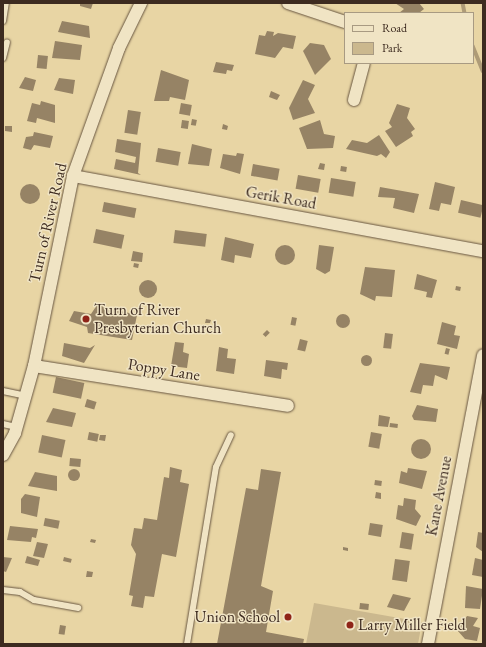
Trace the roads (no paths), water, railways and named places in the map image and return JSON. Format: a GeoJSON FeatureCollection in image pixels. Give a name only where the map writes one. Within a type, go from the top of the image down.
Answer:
{"type":"FeatureCollection","features":[{"type":"Feature","properties":{"kind":"street","name":"Turn of River Road"},"geometry":{"type":"LineString","coordinates":[[3,455],[16,427],[34,366],[74,176],[119,48],[141,3]]}},
{"type":"Feature","properties":{"kind":"street"},"geometry":{"type":"LineString","coordinates":[[288,3],[344,22]]}},
{"type":"Feature","properties":{"kind":"street"},"geometry":{"type":"LineString","coordinates":[[354,100],[364,64]]}},
{"type":"Feature","properties":{"kind":"street","name":"Gerik Road"},"geometry":{"type":"LineString","coordinates":[[74,176],[483,251]]}},
{"type":"Feature","properties":{"kind":"street","name":"Kane Avenue"},"geometry":{"type":"LineString","coordinates":[[428,644],[483,355]]}},
{"type":"Feature","properties":{"kind":"street","name":"Poppy Lane"},"geometry":{"type":"LineString","coordinates":[[34,366],[288,406]]}},
{"type":"Feature","properties":{"kind":"lane"},"geometry":{"type":"LineString","coordinates":[[3,20],[6,3]]}},
{"type":"Feature","properties":{"kind":"lane"},"geometry":{"type":"LineString","coordinates":[[3,58],[7,42]]}},
{"type":"Feature","properties":{"kind":"lane"},"geometry":{"type":"LineString","coordinates":[[3,391],[26,396]]}},
{"type":"Feature","properties":{"kind":"lane"},"geometry":{"type":"LineString","coordinates":[[3,424],[16,427]]}},
{"type":"Feature","properties":{"kind":"lane"},"geometry":{"type":"LineString","coordinates":[[187,644],[216,467],[231,435]]}},
{"type":"Feature","properties":{"kind":"lane"},"geometry":{"type":"LineString","coordinates":[[3,590],[20,592],[34,600],[78,608]]}},
{"type":"Feature","properties":{"kind":"waterway"},"geometry":{"type":"LineString","coordinates":[[463,3],[465,12]]}},
{"type":"Feature","properties":{"kind":"waterway"},"geometry":{"type":"LineString","coordinates":[[474,48],[483,71]]}},
{"type":"Feature","properties":{"kind":"place","name":"Turn of River Presbyterian Church"},"geometry":{"type":"Point","coordinates":[86,319]}},
{"type":"Feature","properties":{"kind":"place","name":"Union School"},"geometry":{"type":"Point","coordinates":[288,617]}},
{"type":"Feature","properties":{"kind":"place","name":"Larry Miller Field"},"geometry":{"type":"Point","coordinates":[350,625]}}]}
